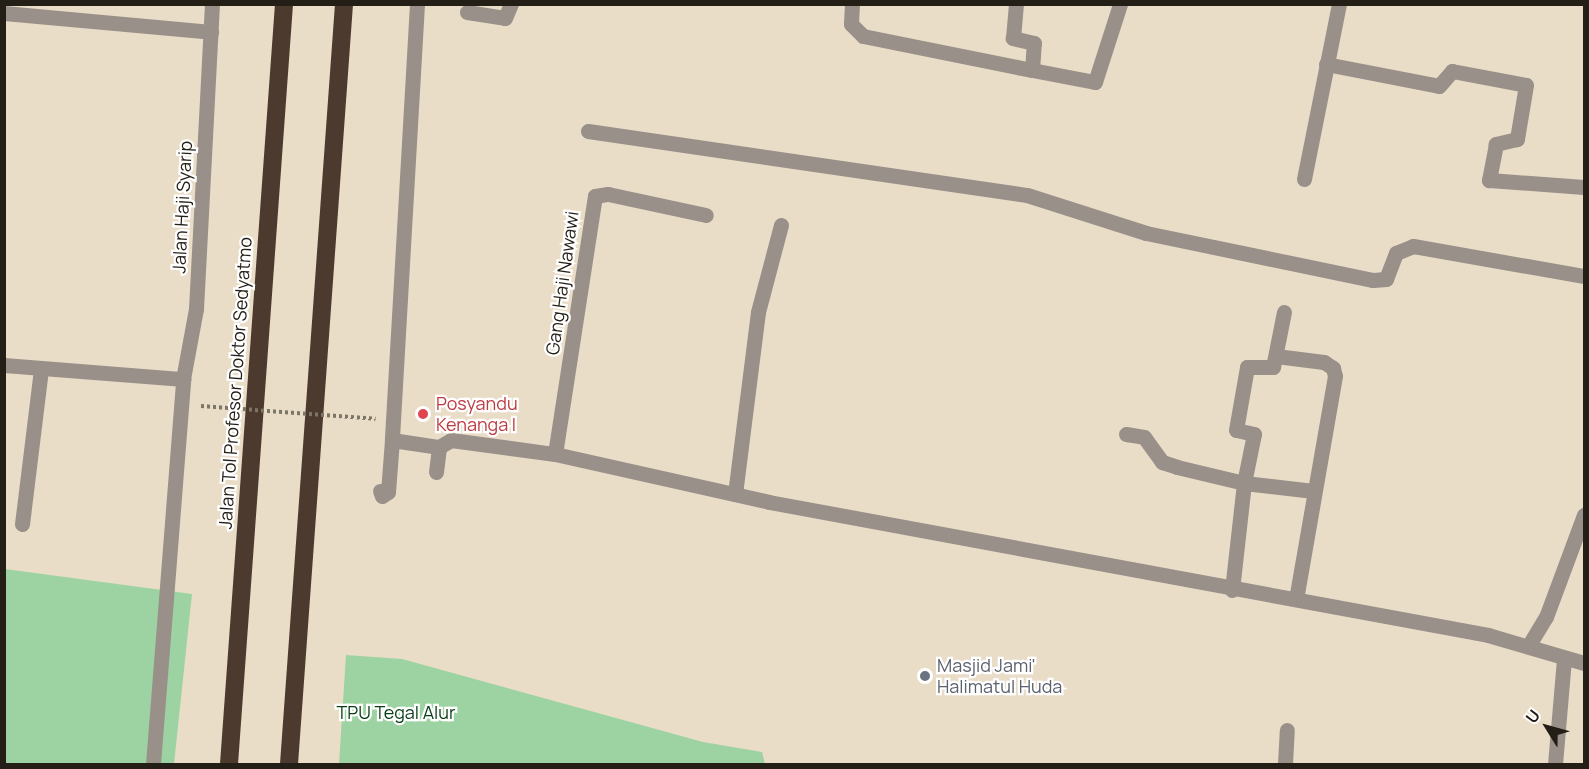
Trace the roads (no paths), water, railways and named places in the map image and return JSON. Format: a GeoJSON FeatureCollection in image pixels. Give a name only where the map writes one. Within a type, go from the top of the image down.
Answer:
{"type":"FeatureCollection","features":[{"type":"Feature","properties":{"kind":"highway","name":"Jalan Tol Profesor Doktor Sedyatmo"},"geometry":{"type":"LineString","coordinates":[[229,765],[284,4]]}},
{"type":"Feature","properties":{"kind":"highway"},"geometry":{"type":"LineString","coordinates":[[290,765],[344,4]]}},
{"type":"Feature","properties":{"kind":"street","name":"Jalan Haji Syarip"},"geometry":{"type":"LineString","coordinates":[[153,765],[183,379],[196,309],[212,4]]}},
{"type":"Feature","properties":{"kind":"street"},"geometry":{"type":"LineString","coordinates":[[380,490],[382,496],[388,492],[417,4]]}},
{"type":"Feature","properties":{"kind":"street"},"geometry":{"type":"LineString","coordinates":[[467,12],[505,18],[511,4]]}},
{"type":"Feature","properties":{"kind":"street"},"geometry":{"type":"LineString","coordinates":[[852,4],[851,24],[862,36],[1095,82],[1120,4]]}},
{"type":"Feature","properties":{"kind":"street"},"geometry":{"type":"LineString","coordinates":[[1016,4],[1013,38],[1034,43],[1032,70]]}},
{"type":"Feature","properties":{"kind":"street"},"geometry":{"type":"LineString","coordinates":[[1304,179],[1339,4]]}},
{"type":"Feature","properties":{"kind":"street"},"geometry":{"type":"LineString","coordinates":[[4,13],[210,32]]}},
{"type":"Feature","properties":{"kind":"street"},"geometry":{"type":"LineString","coordinates":[[1326,64],[1439,86],[1452,71],[1526,85],[1516,140],[1496,144],[1489,180],[1584,188]]}},
{"type":"Feature","properties":{"kind":"street"},"geometry":{"type":"LineString","coordinates":[[588,131],[1027,195],[1146,233],[1373,280],[1386,279],[1396,253],[1413,246],[1584,276]]}},
{"type":"Feature","properties":{"kind":"street","name":"Gang Haji Nawawi"},"geometry":{"type":"LineString","coordinates":[[555,454],[595,196],[608,194],[706,215]]}},
{"type":"Feature","properties":{"kind":"street"},"geometry":{"type":"LineString","coordinates":[[735,494],[758,312],[781,225]]}},
{"type":"Feature","properties":{"kind":"street"},"geometry":{"type":"LineString","coordinates":[[1232,590],[1244,483],[1254,434],[1236,430],[1247,367],[1273,367],[1284,312]]}},
{"type":"Feature","properties":{"kind":"street"},"geometry":{"type":"LineString","coordinates":[[1276,356],[1324,362],[1333,368],[1334,382],[1296,599]]}},
{"type":"Feature","properties":{"kind":"street"},"geometry":{"type":"LineString","coordinates":[[4,365],[183,379]]}},
{"type":"Feature","properties":{"kind":"street"},"geometry":{"type":"LineString","coordinates":[[22,524],[41,369]]}},
{"type":"Feature","properties":{"kind":"street"},"geometry":{"type":"LineString","coordinates":[[1126,434],[1144,437],[1162,462],[1244,483],[1314,491]]}},
{"type":"Feature","properties":{"kind":"street"},"geometry":{"type":"LineString","coordinates":[[392,440],[439,447],[451,440],[555,454],[735,494],[1529,645],[1564,659],[1584,663]]}},
{"type":"Feature","properties":{"kind":"street"},"geometry":{"type":"LineString","coordinates":[[435,472],[439,447]]}},
{"type":"Feature","properties":{"kind":"street"},"geometry":{"type":"LineString","coordinates":[[1529,645],[1546,617],[1584,515]]}},
{"type":"Feature","properties":{"kind":"street"},"geometry":{"type":"LineString","coordinates":[[1556,765],[1564,659]]}},
{"type":"Feature","properties":{"kind":"street"},"geometry":{"type":"LineString","coordinates":[[1285,765],[1287,730]]}},
{"type":"Feature","properties":{"kind":"place","name":"Posyandu Kenanga I"},"geometry":{"type":"Point","coordinates":[423,414]}},
{"type":"Feature","properties":{"kind":"place","name":"Masjid Jami' Halimatul Huda"},"geometry":{"type":"Point","coordinates":[925,676]}},
{"type":"Feature","properties":{"kind":"park label","name":"TPU Tegal Alur"},"geometry":{"type":"Point","coordinates":[396,712]}}]}
